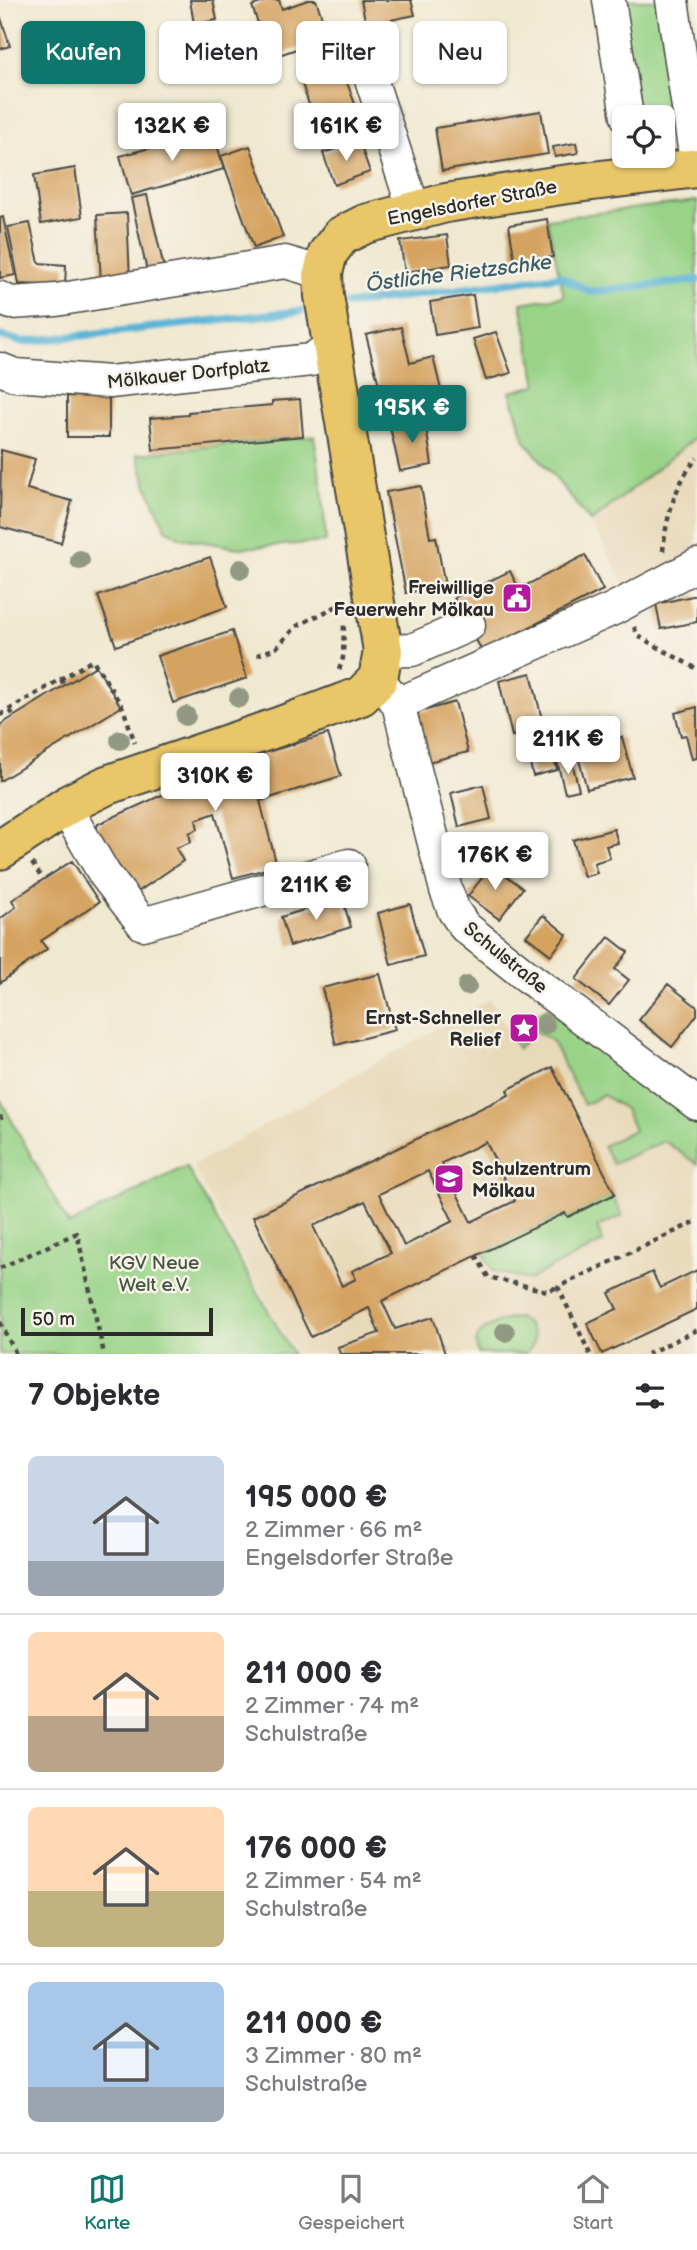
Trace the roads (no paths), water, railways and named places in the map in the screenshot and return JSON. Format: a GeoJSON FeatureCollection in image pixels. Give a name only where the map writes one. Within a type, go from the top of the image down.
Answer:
{"type":"FeatureCollection","features":[{"type":"Feature","properties":{"kind":"main road","name":"Engelsdorfer Straße"},"geometry":{"type":"LineString","coordinates":[[675,167],[697,168]]}},
{"type":"Feature","properties":{"kind":"main road","name":"Engelsdorfer Straße"},"geometry":{"type":"LineString","coordinates":[[326,307],[328,253],[341,236],[365,224],[414,210],[561,185],[624,168]]}},
{"type":"Feature","properties":{"kind":"main road"},"geometry":{"type":"LineString","coordinates":[[0,850],[65,807],[107,785],[361,696],[387,678],[326,307]]}},
{"type":"Feature","properties":{"kind":"street"},"geometry":{"type":"LineString","coordinates":[[609,0],[625,105]]}},
{"type":"Feature","properties":{"kind":"street","name":"Engelsdorfer Straße"},"geometry":{"type":"LineString","coordinates":[[672,0],[697,168]]}},
{"type":"Feature","properties":{"kind":"street"},"geometry":{"type":"LineString","coordinates":[[373,84],[414,210]]}},
{"type":"Feature","properties":{"kind":"street"},"geometry":{"type":"LineString","coordinates":[[0,298],[11,303],[56,300],[285,262],[326,307]]}},
{"type":"Feature","properties":{"kind":"street","name":"Mölkauer Dorfplatz"},"geometry":{"type":"LineString","coordinates":[[0,369],[15,375],[110,382],[311,360],[326,307]]}},
{"type":"Feature","properties":{"kind":"street"},"geometry":{"type":"LineString","coordinates":[[387,678],[618,607],[683,572]]}},
{"type":"Feature","properties":{"kind":"street"},"geometry":{"type":"LineString","coordinates":[[387,678],[412,650],[469,625]]}},
{"type":"Feature","properties":{"kind":"street","name":"Schulstraße"},"geometry":{"type":"LineString","coordinates":[[387,678],[446,890],[454,911],[465,927],[697,1104]]}},
{"type":"Feature","properties":{"kind":"street"},"geometry":{"type":"LineString","coordinates":[[65,807],[105,875],[143,924],[349,865]]}},
{"type":"Feature","properties":{"kind":"waterway","name":"Östliche Rietzschke"},"geometry":{"type":"LineString","coordinates":[[348,304],[560,276],[591,292],[697,280]]}},
{"type":"Feature","properties":{"kind":"waterway","name":"Östliche Rietzschke"},"geometry":{"type":"LineString","coordinates":[[0,336],[23,342],[301,311]]}},
{"type":"Feature","properties":{"kind":"place","name":"Freiwillige Feuerwehr Mölkau"},"geometry":{"type":"Point","coordinates":[517,598]}},
{"type":"Feature","properties":{"kind":"place","name":"Ernst-Schneller Relief"},"geometry":{"type":"Point","coordinates":[524,1028]}},
{"type":"Feature","properties":{"kind":"place","name":"Schulzentrum Mölkau"},"geometry":{"type":"Point","coordinates":[449,1179]}},
{"type":"Feature","properties":{"kind":"park label","name":"KGV Neue Welt e.V."},"geometry":{"type":"Point","coordinates":[154,1273]}}]}
